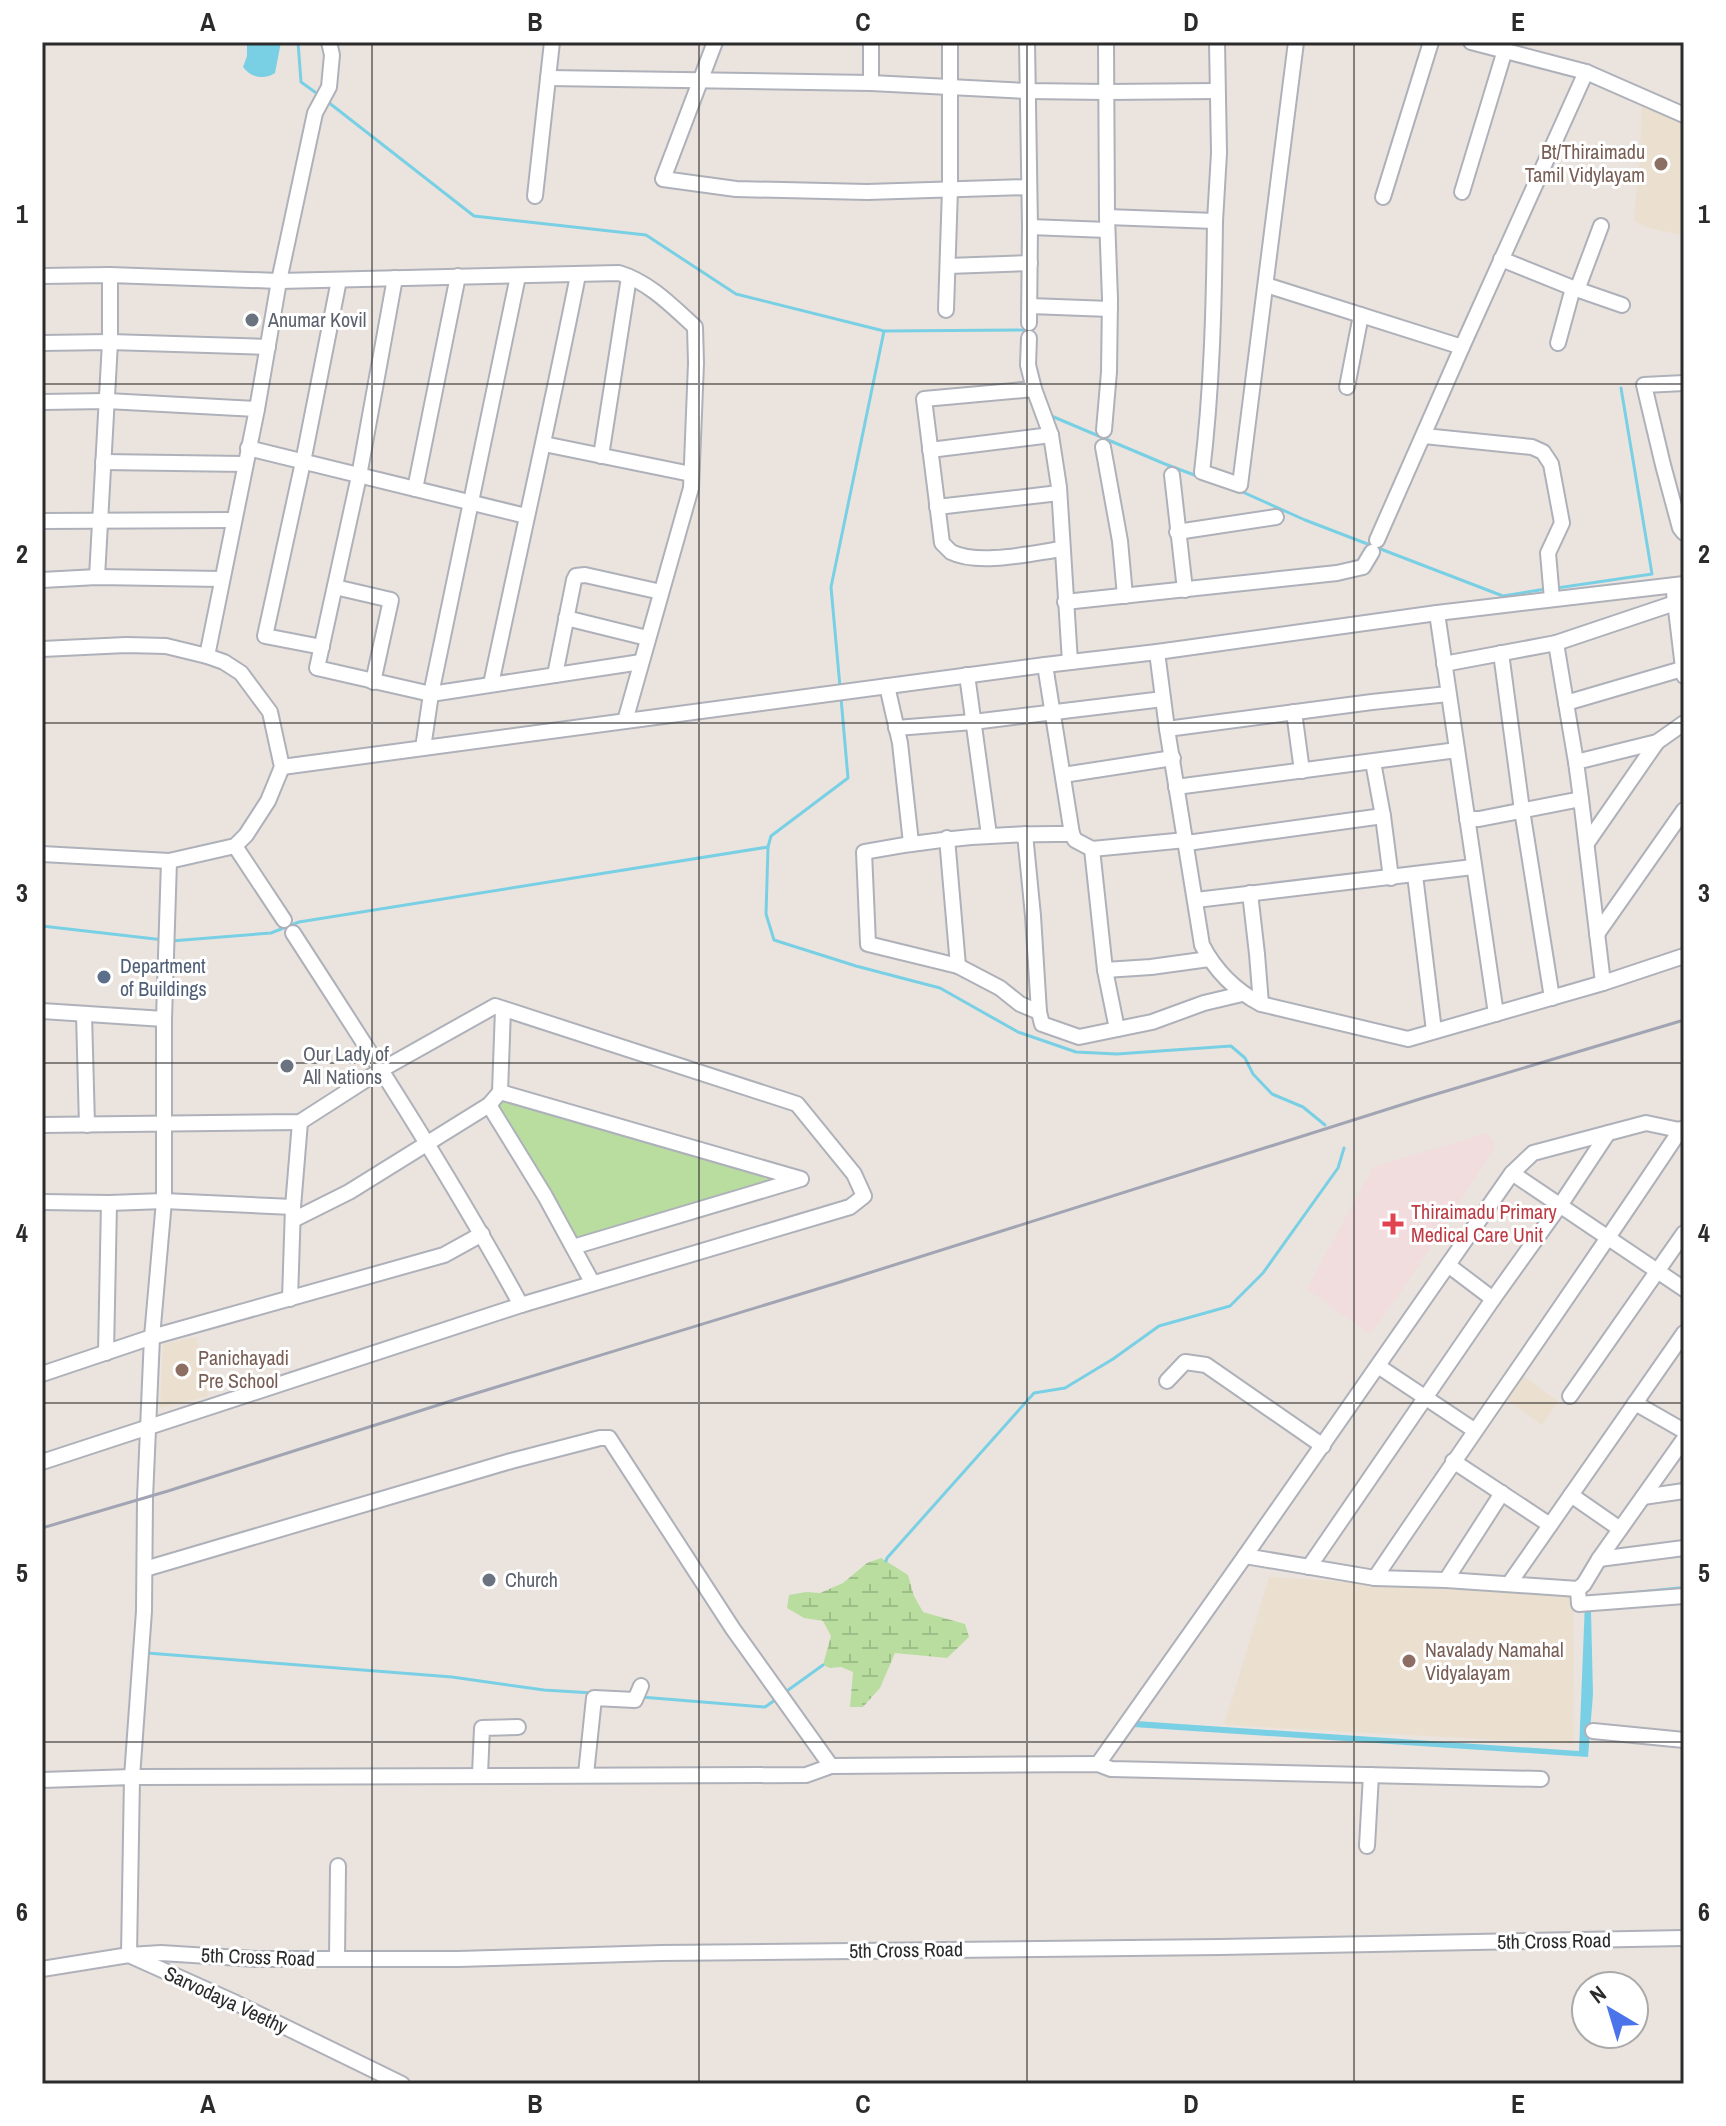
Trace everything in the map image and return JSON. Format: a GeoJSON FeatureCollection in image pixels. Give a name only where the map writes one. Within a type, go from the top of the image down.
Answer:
{"type":"FeatureCollection","features":[{"type":"Feature","properties":{"kind":"street"},"geometry":{"type":"LineString","coordinates":[[207,656],[257,409],[279,281],[315,113],[329,87],[332,55],[329,42]]}},
{"type":"Feature","properties":{"kind":"street"},"geometry":{"type":"LineString","coordinates":[[535,196],[552,42]]}},
{"type":"Feature","properties":{"kind":"street"},"geometry":{"type":"LineString","coordinates":[[715,42],[663,179],[736,189],[867,192],[1029,187]]}},
{"type":"Feature","properties":{"kind":"street"},"geometry":{"type":"LineString","coordinates":[[871,42],[871,83]]}},
{"type":"Feature","properties":{"kind":"street"},"geometry":{"type":"LineString","coordinates":[[946,310],[950,42]]}},
{"type":"Feature","properties":{"kind":"street"},"geometry":{"type":"LineString","coordinates":[[1027,42],[1030,227],[1028,365],[1051,435],[1059,493],[1070,662]]}},
{"type":"Feature","properties":{"kind":"street"},"geometry":{"type":"LineString","coordinates":[[1104,430],[1110,309],[1106,42]]}},
{"type":"Feature","properties":{"kind":"street"},"geometry":{"type":"LineString","coordinates":[[1217,42],[1219,153],[1213,339],[1202,472],[1240,485],[1296,42]]}},
{"type":"Feature","properties":{"kind":"street"},"geometry":{"type":"LineString","coordinates":[[1383,197],[1431,42]]}},
{"type":"Feature","properties":{"kind":"street"},"geometry":{"type":"LineString","coordinates":[[1471,42],[1586,72],[1684,115]]}},
{"type":"Feature","properties":{"kind":"street"},"geometry":{"type":"LineString","coordinates":[[1462,192],[1505,50]]}},
{"type":"Feature","properties":{"kind":"street"},"geometry":{"type":"LineString","coordinates":[[1065,602],[1337,573],[1363,567],[1586,72]]}},
{"type":"Feature","properties":{"kind":"street"},"geometry":{"type":"LineString","coordinates":[[548,78],[871,83],[1027,91],[1217,91]]}},
{"type":"Feature","properties":{"kind":"street"},"geometry":{"type":"LineString","coordinates":[[1030,227],[1215,221]]}},
{"type":"Feature","properties":{"kind":"street"},"geometry":{"type":"LineString","coordinates":[[1558,343],[1575,289],[1601,226]]}},
{"type":"Feature","properties":{"kind":"street"},"geometry":{"type":"LineString","coordinates":[[1501,259],[1622,305]]}},
{"type":"Feature","properties":{"kind":"street"},"geometry":{"type":"LineString","coordinates":[[948,266],[1030,263]]}},
{"type":"Feature","properties":{"kind":"street"},"geometry":{"type":"LineString","coordinates":[[42,276],[110,275],[279,281],[619,273],[666,300],[695,327],[691,488],[625,721]]}},
{"type":"Feature","properties":{"kind":"street"},"geometry":{"type":"LineString","coordinates":[[97,577],[110,342],[110,275]]}},
{"type":"Feature","properties":{"kind":"street"},"geometry":{"type":"LineString","coordinates":[[491,684],[578,275]]}},
{"type":"Feature","properties":{"kind":"street"},"geometry":{"type":"LineString","coordinates":[[415,489],[458,276]]}},
{"type":"Feature","properties":{"kind":"street"},"geometry":{"type":"LineString","coordinates":[[423,748],[431,694],[518,276]]}},
{"type":"Feature","properties":{"kind":"street"},"geometry":{"type":"LineString","coordinates":[[601,456],[629,277]]}},
{"type":"Feature","properties":{"kind":"street"},"geometry":{"type":"LineString","coordinates":[[395,278],[359,476],[317,668],[431,694],[641,662]]}},
{"type":"Feature","properties":{"kind":"street"},"geometry":{"type":"LineString","coordinates":[[322,647],[265,636],[339,280]]}},
{"type":"Feature","properties":{"kind":"street"},"geometry":{"type":"LineString","coordinates":[[1266,285],[1462,347]]}},
{"type":"Feature","properties":{"kind":"street"},"geometry":{"type":"LineString","coordinates":[[1030,306],[1110,309]]}},
{"type":"Feature","properties":{"kind":"street"},"geometry":{"type":"LineString","coordinates":[[1347,387],[1361,315]]}},
{"type":"Feature","properties":{"kind":"street"},"geometry":{"type":"LineString","coordinates":[[42,343],[268,347]]}},
{"type":"Feature","properties":{"kind":"street"},"geometry":{"type":"LineString","coordinates":[[1684,383],[1644,385],[1680,528],[1684,533]]}},
{"type":"Feature","properties":{"kind":"street"},"geometry":{"type":"LineString","coordinates":[[1034,389],[924,399],[942,543],[950,551],[977,558],[1000,558],[1062,549]]}},
{"type":"Feature","properties":{"kind":"street"},"geometry":{"type":"LineString","coordinates":[[42,402],[107,401],[257,409]]}},
{"type":"Feature","properties":{"kind":"street"},"geometry":{"type":"LineString","coordinates":[[930,450],[1051,435]]}},
{"type":"Feature","properties":{"kind":"street"},"geometry":{"type":"LineString","coordinates":[[1424,436],[1532,447],[1543,452],[1551,464],[1562,523],[1548,553],[1552,591]]}},
{"type":"Feature","properties":{"kind":"street"},"geometry":{"type":"LineString","coordinates":[[544,444],[691,474]]}},
{"type":"Feature","properties":{"kind":"street"},"geometry":{"type":"LineString","coordinates":[[1103,447],[1120,541],[1125,596]]}},
{"type":"Feature","properties":{"kind":"street"},"geometry":{"type":"LineString","coordinates":[[248,448],[526,516]]}},
{"type":"Feature","properties":{"kind":"street"},"geometry":{"type":"LineString","coordinates":[[103,462],[245,464]]}},
{"type":"Feature","properties":{"kind":"street"},"geometry":{"type":"LineString","coordinates":[[1172,475],[1185,590]]}},
{"type":"Feature","properties":{"kind":"street"},"geometry":{"type":"LineString","coordinates":[[937,507],[1059,493]]}},
{"type":"Feature","properties":{"kind":"street"},"geometry":{"type":"LineString","coordinates":[[1177,532],[1276,517]]}},
{"type":"Feature","properties":{"kind":"street"},"geometry":{"type":"LineString","coordinates":[[42,521],[234,520]]}},
{"type":"Feature","properties":{"kind":"street"},"geometry":{"type":"LineString","coordinates":[[555,675],[576,576],[585,575],[661,592]]}},
{"type":"Feature","properties":{"kind":"street"},"geometry":{"type":"LineString","coordinates":[[42,580],[97,577],[222,579]]}},
{"type":"Feature","properties":{"kind":"street"},"geometry":{"type":"LineString","coordinates":[[282,767],[1157,652],[1437,613],[1552,591],[1679,585],[1675,603],[1683,672],[1566,703]]}},
{"type":"Feature","properties":{"kind":"street"},"geometry":{"type":"LineString","coordinates":[[335,587],[391,600],[373,682]]}},
{"type":"Feature","properties":{"kind":"street"},"geometry":{"type":"LineString","coordinates":[[1444,664],[1556,643],[1675,603]]}},
{"type":"Feature","properties":{"kind":"street"},"geometry":{"type":"LineString","coordinates":[[1437,613],[1496,1014]]}},
{"type":"Feature","properties":{"kind":"street"},"geometry":{"type":"LineString","coordinates":[[566,618],[647,638]]}},
{"type":"Feature","properties":{"kind":"street"},"geometry":{"type":"LineString","coordinates":[[1556,643],[1576,762],[1603,983]]}},
{"type":"Feature","properties":{"kind":"street"},"geometry":{"type":"LineString","coordinates":[[42,649],[166,646],[224,662],[241,673],[270,712],[282,767],[268,801],[235,846],[169,861],[42,854]]}},
{"type":"Feature","properties":{"kind":"street"},"geometry":{"type":"LineString","coordinates":[[1157,652],[1202,945],[1209,959],[1242,994],[1261,1004],[1408,1039],[1603,983],[1684,956]]}},
{"type":"Feature","properties":{"kind":"street"},"geometry":{"type":"LineString","coordinates":[[1501,653],[1552,998]]}},
{"type":"Feature","properties":{"kind":"street"},"geometry":{"type":"LineString","coordinates":[[1045,665],[1072,834],[1075,840],[1092,849],[1186,841],[1383,816]]}},
{"type":"Feature","properties":{"kind":"street"},"geometry":{"type":"LineString","coordinates":[[967,675],[989,835]]}},
{"type":"Feature","properties":{"kind":"street"},"geometry":{"type":"LineString","coordinates":[[887,686],[896,728],[911,843]]}},
{"type":"Feature","properties":{"kind":"street"},"geometry":{"type":"LineString","coordinates":[[1167,729],[1448,694]]}},
{"type":"Feature","properties":{"kind":"street"},"geometry":{"type":"LineString","coordinates":[[896,728],[1163,699]]}},
{"type":"Feature","properties":{"kind":"street"},"geometry":{"type":"LineString","coordinates":[[1294,712],[1302,771]]}},
{"type":"Feature","properties":{"kind":"street"},"geometry":{"type":"LineString","coordinates":[[1587,843],[1657,742],[1684,723]]}},
{"type":"Feature","properties":{"kind":"street"},"geometry":{"type":"LineString","coordinates":[[1576,762],[1657,742]]}},
{"type":"Feature","properties":{"kind":"street"},"geometry":{"type":"LineString","coordinates":[[1176,787],[1457,750]]}},
{"type":"Feature","properties":{"kind":"street"},"geometry":{"type":"LineString","coordinates":[[1063,775],[1173,758]]}},
{"type":"Feature","properties":{"kind":"street"},"geometry":{"type":"LineString","coordinates":[[1373,762],[1391,878]]}},
{"type":"Feature","properties":{"kind":"street"},"geometry":{"type":"LineString","coordinates":[[1467,819],[1581,799]]}},
{"type":"Feature","properties":{"kind":"street"},"geometry":{"type":"LineString","coordinates":[[1597,934],[1684,810]]}},
{"type":"Feature","properties":{"kind":"street"},"geometry":{"type":"LineString","coordinates":[[1025,834],[1042,1024],[1079,1037],[1152,1022],[1204,1003],[1242,994]]}},
{"type":"Feature","properties":{"kind":"street"},"geometry":{"type":"LineString","coordinates":[[1039,1012],[1020,1004],[1000,988],[958,966],[868,944],[864,852],[947,838],[1072,834]]}},
{"type":"Feature","properties":{"kind":"street"},"geometry":{"type":"LineString","coordinates":[[947,838],[958,966]]}},
{"type":"Feature","properties":{"kind":"street"},"geometry":{"type":"LineString","coordinates":[[235,846],[284,920]]}},
{"type":"Feature","properties":{"kind":"street"},"geometry":{"type":"LineString","coordinates":[[1092,849],[1105,970],[1117,1029]]}},
{"type":"Feature","properties":{"kind":"street"},"geometry":{"type":"LineString","coordinates":[[42,1969],[129,1955],[132,1777],[144,1611],[152,1337],[164,1201],[164,1019],[169,861]]}},
{"type":"Feature","properties":{"kind":"street"},"geometry":{"type":"LineString","coordinates":[[1196,900],[1473,867]]}},
{"type":"Feature","properties":{"kind":"street"},"geometry":{"type":"LineString","coordinates":[[1415,875],[1434,1031]]}},
{"type":"Feature","properties":{"kind":"street"},"geometry":{"type":"LineString","coordinates":[[1250,893],[1261,1004]]}},
{"type":"Feature","properties":{"kind":"street"},"geometry":{"type":"LineString","coordinates":[[293,933],[482,1234],[521,1305]]}},
{"type":"Feature","properties":{"kind":"street"},"geometry":{"type":"LineString","coordinates":[[1105,970],[1209,959]]}},
{"type":"Feature","properties":{"kind":"street"},"geometry":{"type":"LineString","coordinates":[[42,1125],[300,1122],[381,1070],[495,1006],[797,1104],[854,1174],[864,1196],[850,1207],[592,1282],[42,1462]]}},
{"type":"Feature","properties":{"kind":"street"},"geometry":{"type":"LineString","coordinates":[[42,1202],[164,1201],[293,1214],[349,1192],[489,1105],[500,1092],[503,1009]]}},
{"type":"Feature","properties":{"kind":"street"},"geometry":{"type":"LineString","coordinates":[[42,1011],[164,1019]]}},
{"type":"Feature","properties":{"kind":"street"},"geometry":{"type":"LineString","coordinates":[[84,1014],[87,1125]]}},
{"type":"Feature","properties":{"kind":"street"},"geometry":{"type":"LineString","coordinates":[[500,1092],[801,1179],[573,1247]]}},
{"type":"Feature","properties":{"kind":"street"},"geometry":{"type":"LineString","coordinates":[[489,1105],[545,1196],[592,1282]]}},
{"type":"Feature","properties":{"kind":"street"},"geometry":{"type":"LineString","coordinates":[[290,1299],[300,1122]]}},
{"type":"Feature","properties":{"kind":"street"},"geometry":{"type":"LineString","coordinates":[[1098,1764],[1512,1173],[1533,1153],[1646,1123],[1682,1130],[1375,1578]]}},
{"type":"Feature","properties":{"kind":"street"},"geometry":{"type":"LineString","coordinates":[[1309,1567],[1608,1133]]}},
{"type":"Feature","properties":{"kind":"street"},"geometry":{"type":"LineString","coordinates":[[1512,1173],[1684,1289]]}},
{"type":"Feature","properties":{"kind":"street"},"geometry":{"type":"LineString","coordinates":[[106,1353],[109,1203]]}},
{"type":"Feature","properties":{"kind":"street"},"geometry":{"type":"LineString","coordinates":[[1570,1396],[1684,1233]]}},
{"type":"Feature","properties":{"kind":"street"},"geometry":{"type":"LineString","coordinates":[[42,1374],[152,1337],[444,1255],[482,1234]]}},
{"type":"Feature","properties":{"kind":"street"},"geometry":{"type":"LineString","coordinates":[[1448,1265],[1493,1299]]}},
{"type":"Feature","properties":{"kind":"street"},"geometry":{"type":"LineString","coordinates":[[1509,1584],[1684,1333]]}},
{"type":"Feature","properties":{"kind":"street"},"geometry":{"type":"LineString","coordinates":[[1167,1381],[1185,1362],[1206,1365],[1323,1446]]}},
{"type":"Feature","properties":{"kind":"street"},"geometry":{"type":"LineString","coordinates":[[1378,1366],[1474,1430]]}},
{"type":"Feature","properties":{"kind":"street"},"geometry":{"type":"LineString","coordinates":[[1635,1403],[1684,1431]]}},
{"type":"Feature","properties":{"kind":"street"},"geometry":{"type":"LineString","coordinates":[[145,1569],[511,1461],[609,1438],[733,1629],[831,1766]]}},
{"type":"Feature","properties":{"kind":"street"},"geometry":{"type":"LineString","coordinates":[[1245,1556],[1375,1578],[1578,1589],[1684,1439]]}},
{"type":"Feature","properties":{"kind":"street"},"geometry":{"type":"LineString","coordinates":[[1453,1461],[1550,1525]]}},
{"type":"Feature","properties":{"kind":"street"},"geometry":{"type":"LineString","coordinates":[[1643,1497],[1684,1491]]}},
{"type":"Feature","properties":{"kind":"street"},"geometry":{"type":"LineString","coordinates":[[1446,1580],[1502,1493]]}},
{"type":"Feature","properties":{"kind":"street"},"geometry":{"type":"LineString","coordinates":[[1571,1495],[1620,1529]]}},
{"type":"Feature","properties":{"kind":"street"},"geometry":{"type":"LineString","coordinates":[[1599,1559],[1684,1548]]}},
{"type":"Feature","properties":{"kind":"street"},"geometry":{"type":"LineString","coordinates":[[1578,1589],[1579,1604],[1684,1596]]}},
{"type":"Feature","properties":{"kind":"street"},"geometry":{"type":"LineString","coordinates":[[586,1774],[594,1698],[635,1700],[641,1686]]}},
{"type":"Feature","properties":{"kind":"street"},"geometry":{"type":"LineString","coordinates":[[480,1774],[482,1728],[518,1727]]}},
{"type":"Feature","properties":{"kind":"street"},"geometry":{"type":"LineString","coordinates":[[1593,1731],[1684,1740]]}},
{"type":"Feature","properties":{"kind":"street"},"geometry":{"type":"LineString","coordinates":[[42,1780],[480,1774],[806,1775],[831,1766],[1098,1764],[1111,1769],[1541,1779]]}},
{"type":"Feature","properties":{"kind":"street"},"geometry":{"type":"LineString","coordinates":[[1367,1846],[1371,1775]]}},
{"type":"Feature","properties":{"kind":"street"},"geometry":{"type":"LineString","coordinates":[[337,1959],[338,1866]]}},
{"type":"Feature","properties":{"kind":"street","name":"5th Cross Road"},"geometry":{"type":"LineString","coordinates":[[129,1955],[161,1953],[256,1959],[458,1959],[661,1953],[1684,1938]]}},
{"type":"Feature","properties":{"kind":"street","name":"Sarvodaya Veethy"},"geometry":{"type":"LineString","coordinates":[[129,1955],[402,2084]]}},
{"type":"Feature","properties":{"kind":"shaded area","name":"Bt/Thiraimadu Tamil Vidylayam"},"geometry":{"type":"Polygon","coordinates":[[[1642,102],[1684,121],[1681,235],[1649,228],[1634,221],[1642,102]]]}},
{"type":"Feature","properties":{"kind":"shaded area","name":"Thiraimadu Primary Medical Care Unit"},"geometry":{"type":"Polygon","coordinates":[[[1488,1133],[1495,1146],[1403,1289],[1370,1334],[1307,1289],[1373,1167],[1488,1133]]]}},
{"type":"Feature","properties":{"kind":"shaded area","name":"Panichayadi Pre School"},"geometry":{"type":"Polygon","coordinates":[[[197,1337],[208,1396],[160,1408],[163,1344],[197,1337]]]}},
{"type":"Feature","properties":{"kind":"shaded area"},"geometry":{"type":"Polygon","coordinates":[[[1519,1373],[1558,1401],[1542,1425],[1503,1397],[1519,1373]]]}},
{"type":"Feature","properties":{"kind":"shaded area","name":"Navalady Namahal Vidyalayam"},"geometry":{"type":"Polygon","coordinates":[[[1269,1577],[1574,1597],[1573,1744],[1224,1725],[1269,1577]]]}},
{"type":"Feature","properties":{"kind":"green space"},"geometry":{"type":"Polygon","coordinates":[[[502,1101],[783,1179],[573,1239],[496,1110],[502,1101]]]}},
{"type":"Feature","properties":{"kind":"green space"},"geometry":{"type":"Polygon","coordinates":[[[881,1558],[908,1575],[923,1612],[965,1624],[969,1637],[947,1658],[895,1653],[880,1688],[863,1707],[850,1707],[853,1672],[823,1665],[831,1636],[823,1621],[804,1618],[787,1608],[789,1595],[820,1593],[843,1583],[867,1563],[881,1558]]]}},
{"type":"Feature","properties":{"kind":"water"},"geometry":{"type":"Polygon","coordinates":[[[247,42],[281,42],[275,73],[258,77],[246,71],[243,67],[247,42]]]}},
{"type":"Feature","properties":{"kind":"water"},"geometry":{"type":"Polygon","coordinates":[[[1684,1586],[1684,1594],[1598,1601],[1591,1611],[1593,1694],[1588,1757],[1133,1727],[1136,1721],[1579,1751],[1585,1602],[1594,1595],[1684,1586]]]}},
{"type":"Feature","properties":{"kind":"waterway"},"geometry":{"type":"LineString","coordinates":[[298,42],[301,82],[319,95]]}},
{"type":"Feature","properties":{"kind":"waterway"},"geometry":{"type":"LineString","coordinates":[[328,102],[474,216],[646,235],[736,294],[884,331],[831,587],[840,687]]}},
{"type":"Feature","properties":{"kind":"waterway"},"geometry":{"type":"LineString","coordinates":[[885,331],[1032,330],[1032,335]]}},
{"type":"Feature","properties":{"kind":"waterway"},"geometry":{"type":"LineString","coordinates":[[1557,588],[1652,574],[1621,388]]}},
{"type":"Feature","properties":{"kind":"waterway"},"geometry":{"type":"LineString","coordinates":[[1049,415],[1197,476]]}},
{"type":"Feature","properties":{"kind":"waterway"},"geometry":{"type":"LineString","coordinates":[[1238,490],[1305,520],[1503,596],[1546,589]]}},
{"type":"Feature","properties":{"kind":"waterway"},"geometry":{"type":"LineString","coordinates":[[768,847],[771,836],[848,778],[841,698]]}},
{"type":"Feature","properties":{"kind":"waterway"},"geometry":{"type":"LineString","coordinates":[[171,941],[271,933],[299,922],[768,847],[766,914],[774,940],[940,988],[1018,1032],[1076,1052],[1117,1054],[1231,1046],[1245,1058],[1253,1074],[1272,1094],[1303,1107],[1325,1125]]}},
{"type":"Feature","properties":{"kind":"waterway"},"geometry":{"type":"LineString","coordinates":[[42,926],[164,940]]}},
{"type":"Feature","properties":{"kind":"waterway"},"geometry":{"type":"LineString","coordinates":[[886,1561],[1034,1393],[1065,1388],[1159,1326],[1230,1306],[1263,1273],[1338,1168],[1344,1148]]}},
{"type":"Feature","properties":{"kind":"waterway"},"geometry":{"type":"LineString","coordinates":[[147,1653],[452,1677],[544,1690],[593,1693]]}},
{"type":"Feature","properties":{"kind":"waterway"},"geometry":{"type":"LineString","coordinates":[[784,1693],[823,1665]]}},
{"type":"Feature","properties":{"kind":"waterway"},"geometry":{"type":"LineString","coordinates":[[641,1697],[765,1707],[778,1698]]}},
{"type":"Feature","properties":{"kind":"railway"},"geometry":{"type":"LineString","coordinates":[[42,1528],[837,1283],[1423,1098],[1684,1020]]}},
{"type":"Feature","properties":{"kind":"place","name":"Bt/Thiraimadu Tamil Vidylayam"},"geometry":{"type":"Point","coordinates":[1661,164]}},
{"type":"Feature","properties":{"kind":"place","name":"Anumar Kovil"},"geometry":{"type":"Point","coordinates":[252,320]}},
{"type":"Feature","properties":{"kind":"place","name":"Department of Buildings"},"geometry":{"type":"Point","coordinates":[104,977]}},
{"type":"Feature","properties":{"kind":"place","name":"Our Lady of All Nations"},"geometry":{"type":"Point","coordinates":[287,1066]}},
{"type":"Feature","properties":{"kind":"place","name":"Thiraimadu Primary Medical Care Unit"},"geometry":{"type":"Point","coordinates":[1393,1224]}},
{"type":"Feature","properties":{"kind":"place","name":"Panichayadi Pre School"},"geometry":{"type":"Point","coordinates":[182,1370]}},
{"type":"Feature","properties":{"kind":"place","name":"Church"},"geometry":{"type":"Point","coordinates":[489,1580]}},
{"type":"Feature","properties":{"kind":"place","name":"Navalady Namahal Vidyalayam"},"geometry":{"type":"Point","coordinates":[1409,1661]}}]}
